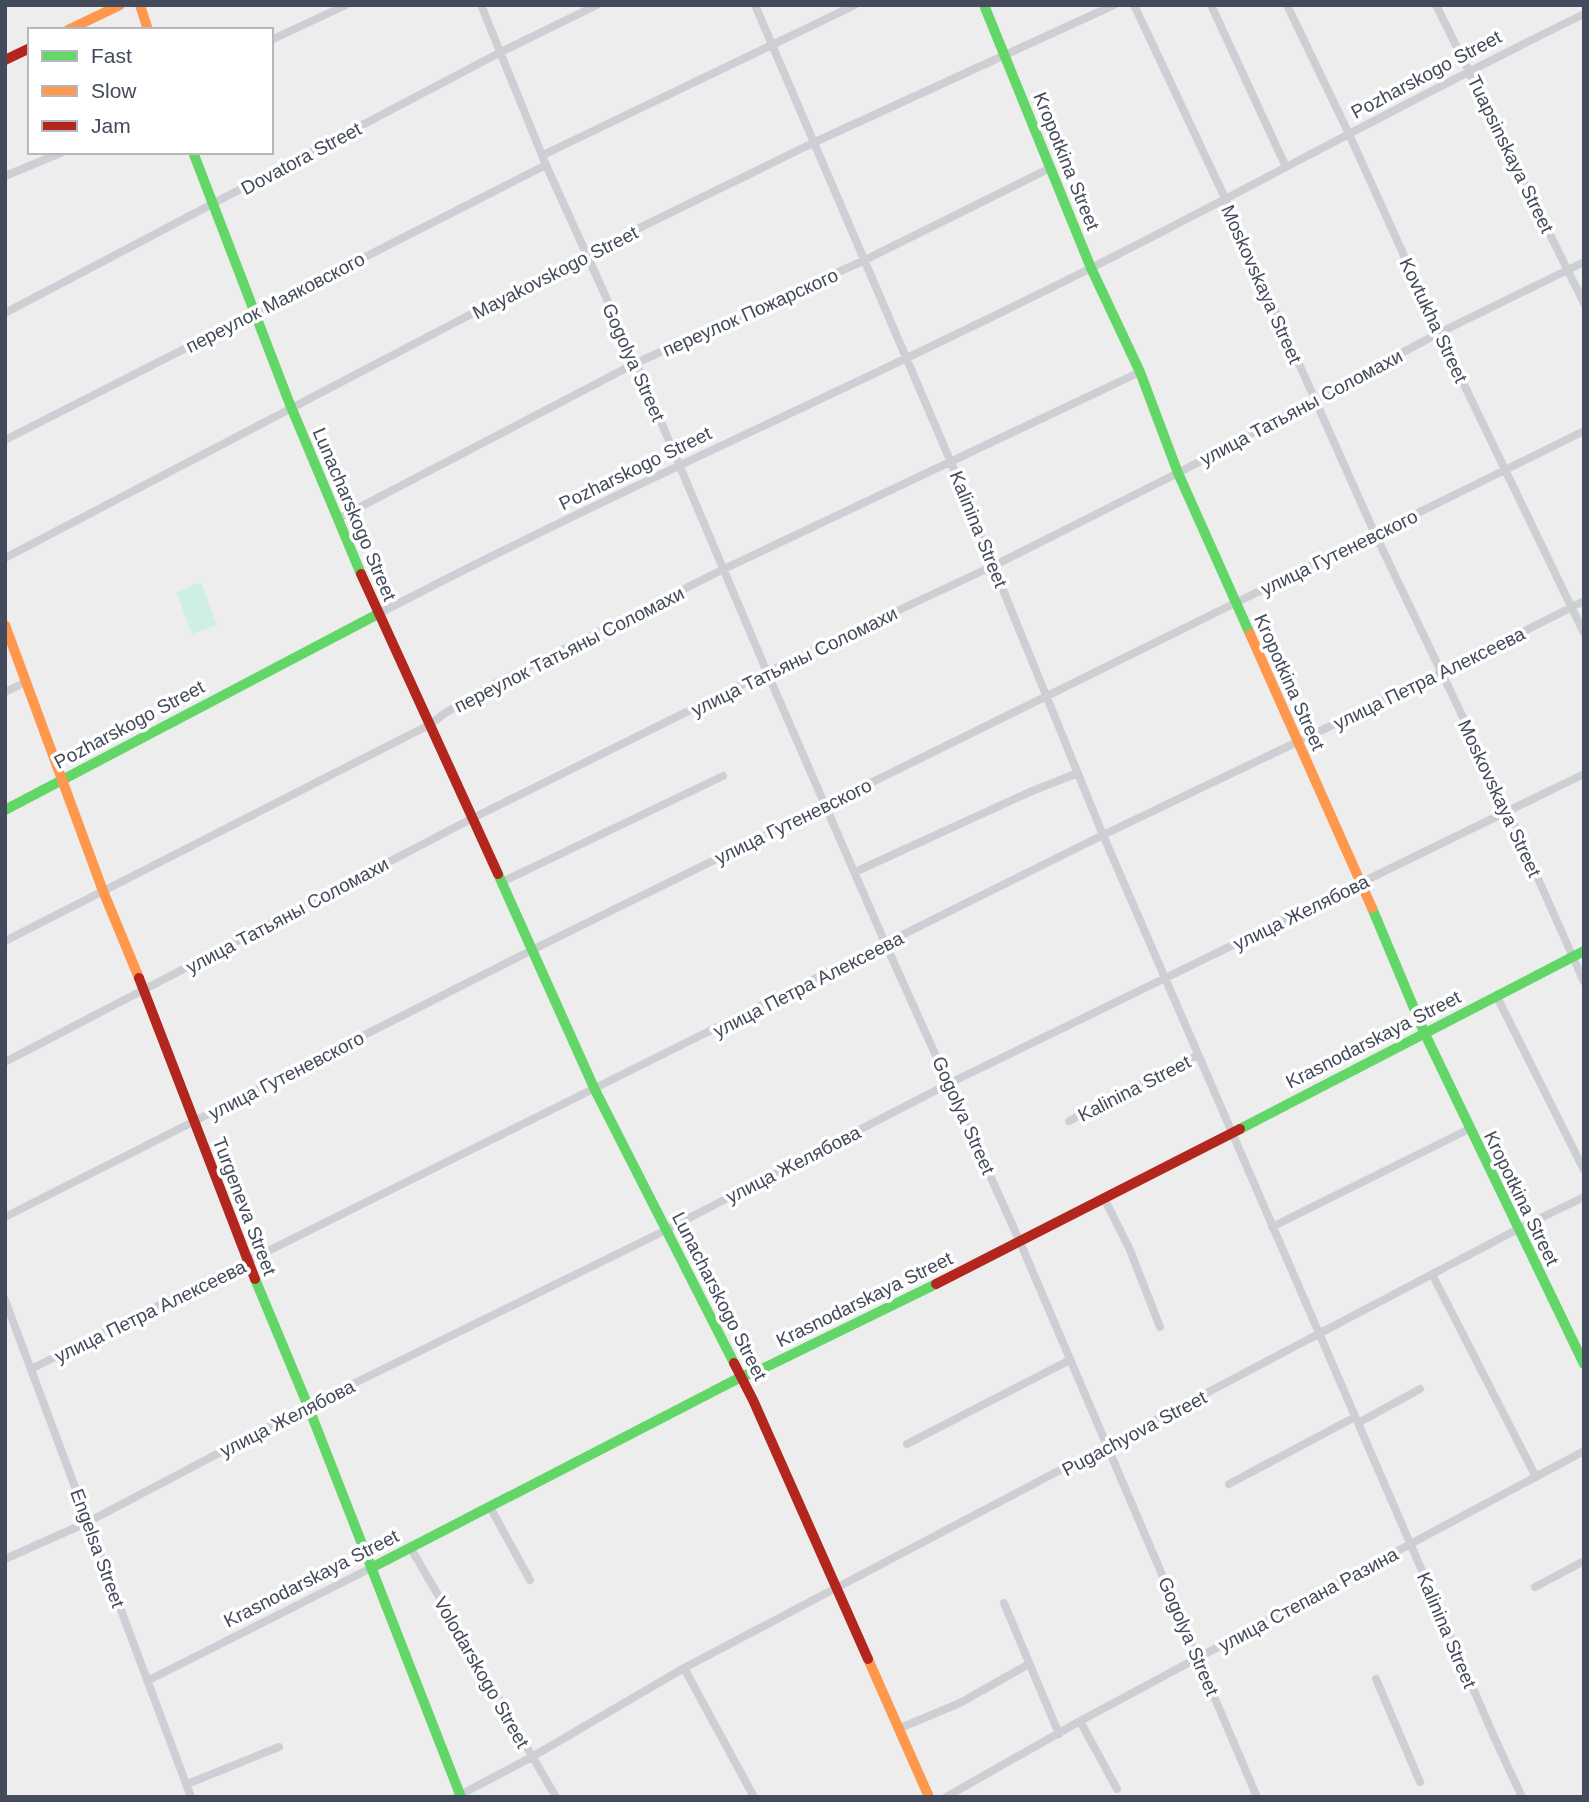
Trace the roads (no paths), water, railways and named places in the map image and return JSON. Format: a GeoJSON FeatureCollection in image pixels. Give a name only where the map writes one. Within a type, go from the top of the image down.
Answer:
{"type":"FeatureCollection","features":[{"type":"Feature","properties":{"kind":"main road"},"geometry":{"type":"LineString","coordinates":[[72,28],[120,5]]}},
{"type":"Feature","properties":{"kind":"main road"},"geometry":{"type":"LineString","coordinates":[[140,5],[147,28]]}},
{"type":"Feature","properties":{"kind":"main road","name":"Kropotkina Street"},"geometry":{"type":"LineString","coordinates":[[984,5],[1091,268],[1140,372],[1178,473],[1361,883],[1424,1032],[1584,1364]]}},
{"type":"Feature","properties":{"kind":"main road"},"geometry":{"type":"LineString","coordinates":[[5,60],[28,49]]}},
{"type":"Feature","properties":{"kind":"main road","name":"Lunacharskogo Street"},"geometry":{"type":"LineString","coordinates":[[194,154],[292,409],[378,614],[431,724],[595,1090],[741,1377],[929,1797]]}},
{"type":"Feature","properties":{"kind":"main road","name":"Pozharskogo Street"},"geometry":{"type":"LineString","coordinates":[[5,810],[378,614]]}},
{"type":"Feature","properties":{"kind":"main road","name":"Turgeneva Street"},"geometry":{"type":"LineString","coordinates":[[5,625],[103,891],[144,990],[248,1263],[308,1406],[459,1796]]}},
{"type":"Feature","properties":{"kind":"main road","name":"Krasnodarskaya Street"},"geometry":{"type":"LineString","coordinates":[[371,1567],[741,1377],[1020,1242],[1584,951]]}},
{"type":"Feature","properties":{"kind":"street"},"geometry":{"type":"LineString","coordinates":[[273,39],[346,5]]}},
{"type":"Feature","properties":{"kind":"street","name":"Gogolya Street"},"geometry":{"type":"LineString","coordinates":[[481,5],[546,165],[636,363],[886,945],[1020,1242],[1257,1797]]}},
{"type":"Feature","properties":{"kind":"street","name":"Dovatora Street"},"geometry":{"type":"LineString","coordinates":[[5,313],[501,52],[597,5]]}},
{"type":"Feature","properties":{"kind":"street","name":"Kalinina Street"},"geometry":{"type":"LineString","coordinates":[[755,5],[950,460],[1103,835],[1522,1797]]}},
{"type":"Feature","properties":{"kind":"street"},"geometry":{"type":"LineString","coordinates":[[543,155],[855,5]]}},
{"type":"Feature","properties":{"kind":"street","name":"Mayakovskogo Street"},"geometry":{"type":"LineString","coordinates":[[5,558],[586,254],[815,142],[1114,5]]}},
{"type":"Feature","properties":{"kind":"street","name":"Moskovskaya Street"},"geometry":{"type":"LineString","coordinates":[[1134,5],[1225,198],[1375,534],[1508,811],[1584,982]]}},
{"type":"Feature","properties":{"kind":"street"},"geometry":{"type":"LineString","coordinates":[[1211,5],[1286,167]]}},
{"type":"Feature","properties":{"kind":"street","name":"Kovtukha Street"},"geometry":{"type":"LineString","coordinates":[[1287,5],[1439,333],[1584,633]]}},
{"type":"Feature","properties":{"kind":"street","name":"Tuapsinskaya Street"},"geometry":{"type":"LineString","coordinates":[[1436,5],[1584,303]]}},
{"type":"Feature","properties":{"kind":"street","name":"Pozharskogo Street"},"geometry":{"type":"LineString","coordinates":[[378,614],[678,466],[1091,268],[1469,70],[1584,14]]}},
{"type":"Feature","properties":{"kind":"street"},"geometry":{"type":"LineString","coordinates":[[5,176],[57,154]]}},
{"type":"Feature","properties":{"kind":"street","name":"переулок Маяковского"},"geometry":{"type":"LineString","coordinates":[[5,440],[546,165]]}},
{"type":"Feature","properties":{"kind":"street","name":"переулок Пожарского"},"geometry":{"type":"LineString","coordinates":[[339,518],[636,363],[865,260],[1050,168]]}},
{"type":"Feature","properties":{"kind":"street","name":"улица Татьяны Соломахи"},"geometry":{"type":"LineString","coordinates":[[5,1062],[472,818],[767,672],[993,566],[1178,473],[1439,333],[1584,262]]}},
{"type":"Feature","properties":{"kind":"street","name":"переулок Татьяны Соломахи"},"geometry":{"type":"LineString","coordinates":[[5,941],[431,724],[498,682],[724,569],[1140,372]]}},
{"type":"Feature","properties":{"kind":"street","name":"улица Гутеневского"},"geometry":{"type":"LineString","coordinates":[[5,1217],[534,950],[1584,431]]}},
{"type":"Feature","properties":{"kind":"street","name":"улица Петра Алексеева"},"geometry":{"type":"LineString","coordinates":[[33,1368],[1103,835],[1441,673],[1584,601]]}},
{"type":"Feature","properties":{"kind":"street"},"geometry":{"type":"LineString","coordinates":[[5,692],[26,682]]}},
{"type":"Feature","properties":{"kind":"street"},"geometry":{"type":"LineString","coordinates":[[855,872],[1032,791],[1078,773]]}},
{"type":"Feature","properties":{"kind":"street","name":"улица Желябова"},"geometry":{"type":"LineString","coordinates":[[5,1559],[88,1522],[308,1406],[666,1230],[950,1083],[1584,774]]}},
{"type":"Feature","properties":{"kind":"street"},"geometry":{"type":"LineString","coordinates":[[502,882],[723,776]]}},
{"type":"Feature","properties":{"kind":"street"},"geometry":{"type":"LineString","coordinates":[[1496,995],[1584,1170]]}},
{"type":"Feature","properties":{"kind":"street","name":"Kalinina Street"},"geometry":{"type":"LineString","coordinates":[[1069,1121],[1199,1055]]}},
{"type":"Feature","properties":{"kind":"street"},"geometry":{"type":"LineString","coordinates":[[1272,1227],[1469,1129]]}},
{"type":"Feature","properties":{"kind":"street","name":"Pugachyova Street"},"geometry":{"type":"LineString","coordinates":[[459,1796],[532,1757],[684,1668],[1518,1229],[1584,1197]]}},
{"type":"Feature","properties":{"kind":"street"},"geometry":{"type":"LineString","coordinates":[[1104,1198],[1130,1250],[1160,1327]]}},
{"type":"Feature","properties":{"kind":"street"},"geometry":{"type":"LineString","coordinates":[[1433,1276],[1536,1477]]}},
{"type":"Feature","properties":{"kind":"street","name":"Engelsa Street"},"geometry":{"type":"LineString","coordinates":[[5,1300],[33,1368],[191,1797]]}},
{"type":"Feature","properties":{"kind":"street"},"geometry":{"type":"LineString","coordinates":[[907,1444],[1070,1360]]}},
{"type":"Feature","properties":{"kind":"street"},"geometry":{"type":"LineString","coordinates":[[1229,1484],[1420,1390]]}},
{"type":"Feature","properties":{"kind":"street","name":"улица Степана Разина"},"geometry":{"type":"LineString","coordinates":[[946,1797],[1080,1721],[1584,1451]]}},
{"type":"Feature","properties":{"kind":"street"},"geometry":{"type":"LineString","coordinates":[[490,1507],[530,1580]]}},
{"type":"Feature","properties":{"kind":"street","name":"Volodarskogo Street"},"geometry":{"type":"LineString","coordinates":[[410,1548],[556,1797]]}},
{"type":"Feature","properties":{"kind":"street"},"geometry":{"type":"LineString","coordinates":[[1535,1587],[1584,1561]]}},
{"type":"Feature","properties":{"kind":"street","name":"Krasnodarskaya Street"},"geometry":{"type":"LineString","coordinates":[[147,1681],[371,1567]]}},
{"type":"Feature","properties":{"kind":"street"},"geometry":{"type":"LineString","coordinates":[[1004,1603],[1059,1734]]}},
{"type":"Feature","properties":{"kind":"street"},"geometry":{"type":"LineString","coordinates":[[900,1728],[960,1703],[1029,1664]]}},
{"type":"Feature","properties":{"kind":"street"},"geometry":{"type":"LineString","coordinates":[[684,1668],[754,1797]]}},
{"type":"Feature","properties":{"kind":"street"},"geometry":{"type":"LineString","coordinates":[[1376,1679],[1420,1782]]}},
{"type":"Feature","properties":{"kind":"street"},"geometry":{"type":"LineString","coordinates":[[1080,1721],[1117,1789]]}},
{"type":"Feature","properties":{"kind":"street"},"geometry":{"type":"LineString","coordinates":[[187,1784],[279,1747]]}}]}
